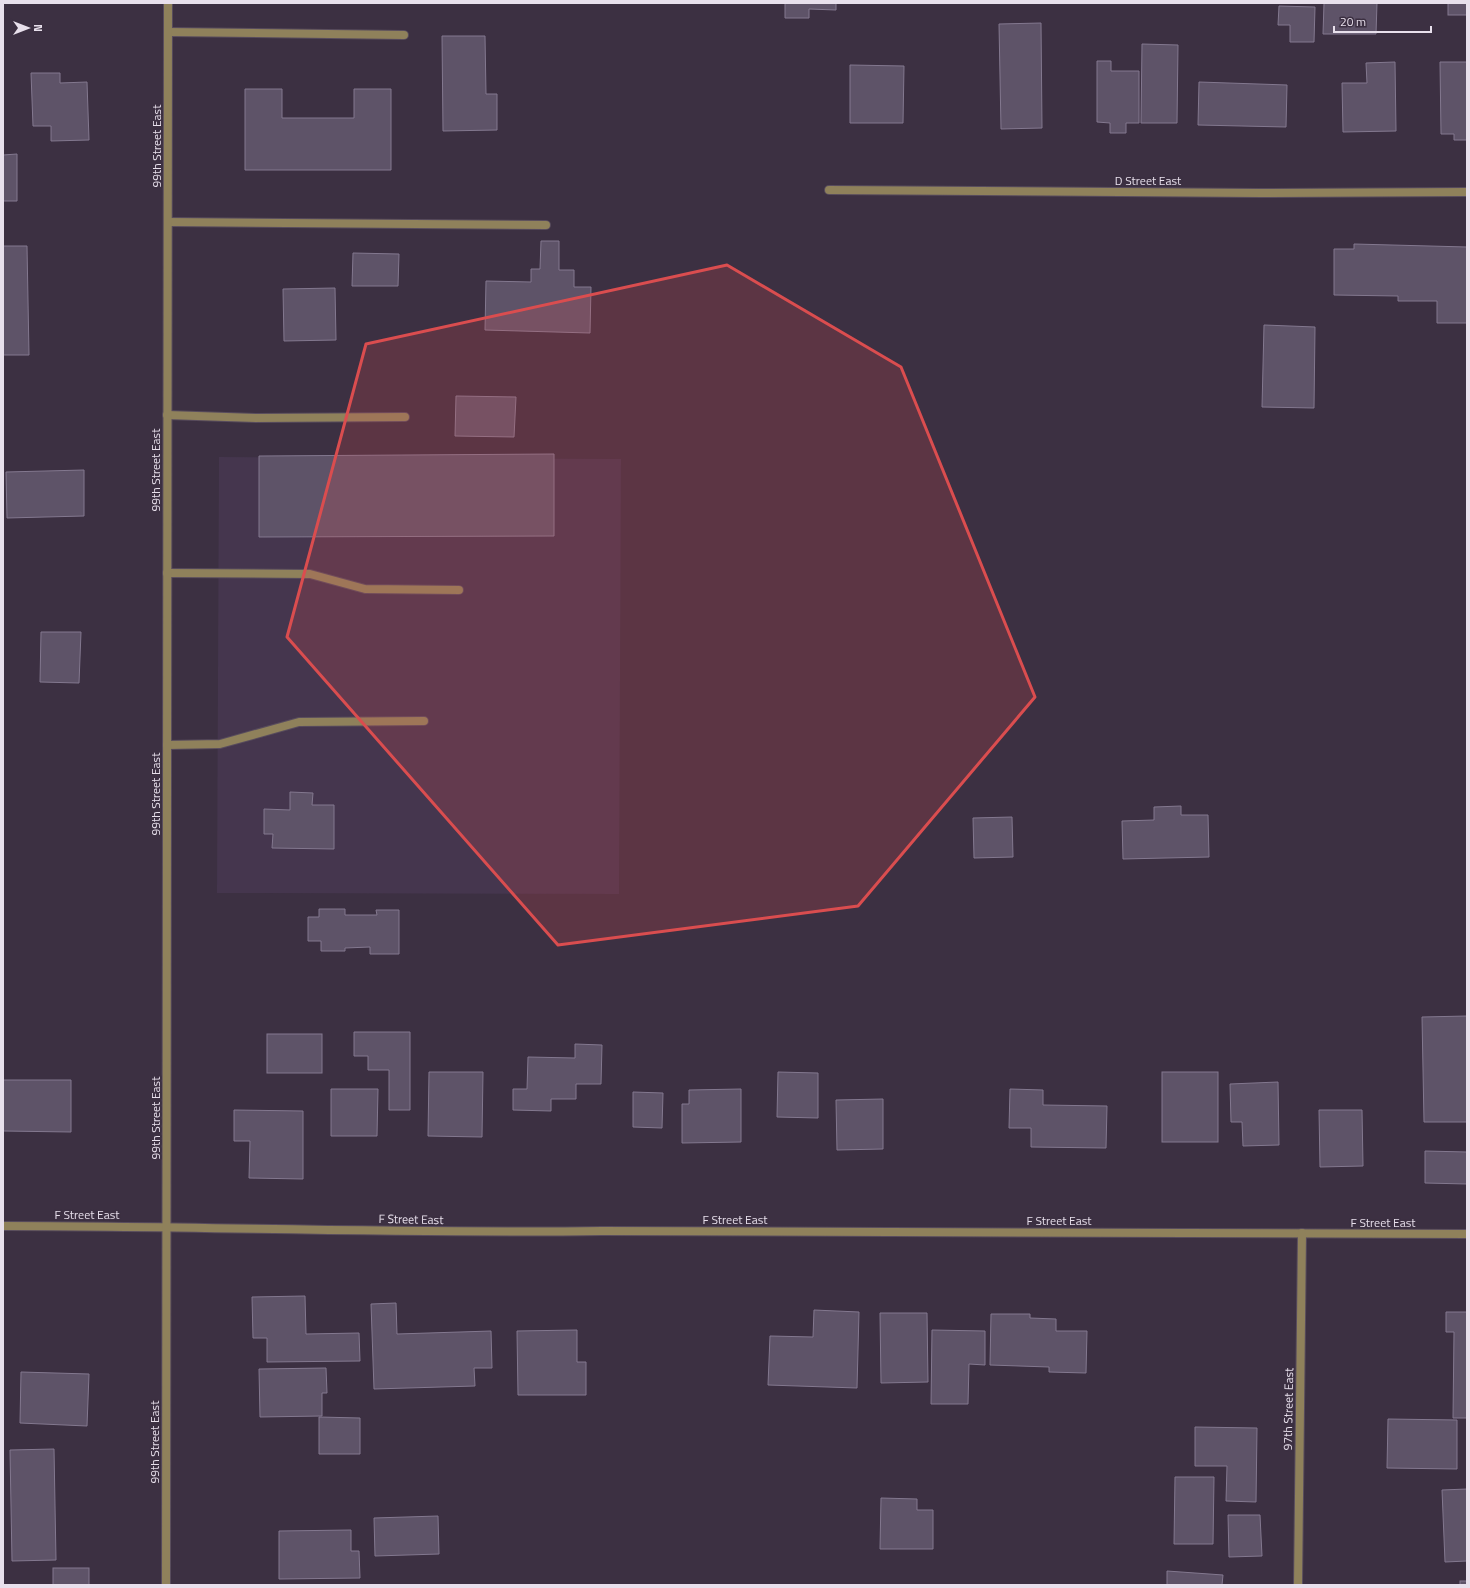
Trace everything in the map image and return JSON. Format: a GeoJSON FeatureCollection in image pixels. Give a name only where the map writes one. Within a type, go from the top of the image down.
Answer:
{"type":"FeatureCollection","features":[{"type":"Feature","properties":{"kind":"street","name":"99th Street East"},"geometry":{"type":"LineString","coordinates":[[166,1585],[168,3]]}},
{"type":"Feature","properties":{"kind":"street"},"geometry":{"type":"LineString","coordinates":[[168,32],[404,35]]}},
{"type":"Feature","properties":{"kind":"street","name":"D Street East"},"geometry":{"type":"LineString","coordinates":[[829,190],[1259,193],[1467,192]]}},
{"type":"Feature","properties":{"kind":"street"},"geometry":{"type":"LineString","coordinates":[[168,222],[546,224]]}},
{"type":"Feature","properties":{"kind":"street"},"geometry":{"type":"LineString","coordinates":[[167,415],[256,418],[405,417]]}},
{"type":"Feature","properties":{"kind":"street"},"geometry":{"type":"LineString","coordinates":[[167,573],[310,574],[366,589],[459,590]]}},
{"type":"Feature","properties":{"kind":"street"},"geometry":{"type":"LineString","coordinates":[[167,745],[220,744],[299,722],[424,722]]}},
{"type":"Feature","properties":{"kind":"street","name":"F Street East"},"geometry":{"type":"LineString","coordinates":[[3,1226],[167,1226],[476,1233],[626,1231],[1467,1234]]}},
{"type":"Feature","properties":{"kind":"street","name":"97th Street East"},"geometry":{"type":"LineString","coordinates":[[1298,1585],[1302,1233]]}},
{"type":"Feature","properties":{"kind":"highlighted area"},"geometry":{"type":"Polygon","coordinates":[[[727,265],[901,367],[1035,697],[858,906],[558,945],[287,637],[366,344],[727,265]]]}},
{"type":"Feature","properties":{"kind":"shaded area"},"geometry":{"type":"Polygon","coordinates":[[[219,457],[621,459],[619,894],[217,893],[219,457]]]}},
{"type":"Feature","properties":{"kind":"building"},"geometry":{"type":"Polygon","coordinates":[[[785,3],[836,3],[836,10],[809,9],[809,18],[785,18],[785,3]]]}},
{"type":"Feature","properties":{"kind":"building"},"geometry":{"type":"Polygon","coordinates":[[[1324,3],[1377,3],[1376,34],[1323,34],[1324,3]]]}},
{"type":"Feature","properties":{"kind":"building"},"geometry":{"type":"Polygon","coordinates":[[[1448,3],[1467,3],[1467,15],[1448,15],[1448,3]]]}},
{"type":"Feature","properties":{"kind":"building"},"geometry":{"type":"Polygon","coordinates":[[[1279,6],[1315,7],[1314,42],[1290,42],[1290,25],[1278,25],[1279,6]]]}},
{"type":"Feature","properties":{"kind":"building"},"geometry":{"type":"Polygon","coordinates":[[[1041,23],[1042,128],[1001,129],[999,24],[1041,23]]]}},
{"type":"Feature","properties":{"kind":"building"},"geometry":{"type":"Polygon","coordinates":[[[442,36],[485,36],[486,94],[497,94],[497,130],[443,131],[442,36]]]}},
{"type":"Feature","properties":{"kind":"building"},"geometry":{"type":"Polygon","coordinates":[[[1142,44],[1178,45],[1177,123],[1141,123],[1142,44]]]}},
{"type":"Feature","properties":{"kind":"building"},"geometry":{"type":"Polygon","coordinates":[[[1097,61],[1111,61],[1111,71],[1139,71],[1139,123],[1126,123],[1126,133],[1110,133],[1110,123],[1097,122],[1097,61]]]}},
{"type":"Feature","properties":{"kind":"building"},"geometry":{"type":"Polygon","coordinates":[[[1395,62],[1396,131],[1343,132],[1342,83],[1367,83],[1366,63],[1395,62]]]}},
{"type":"Feature","properties":{"kind":"building"},"geometry":{"type":"Polygon","coordinates":[[[1440,62],[1467,62],[1467,140],[1454,140],[1454,134],[1441,134],[1440,62]]]}},
{"type":"Feature","properties":{"kind":"building"},"geometry":{"type":"Polygon","coordinates":[[[850,65],[904,66],[903,123],[850,123],[850,65]]]}},
{"type":"Feature","properties":{"kind":"building"},"geometry":{"type":"Polygon","coordinates":[[[31,73],[60,73],[60,83],[87,82],[89,140],[51,141],[51,126],[33,126],[31,73]]]}},
{"type":"Feature","properties":{"kind":"building"},"geometry":{"type":"Polygon","coordinates":[[[1199,82],[1287,85],[1286,127],[1198,125],[1199,82]]]}},
{"type":"Feature","properties":{"kind":"building"},"geometry":{"type":"Polygon","coordinates":[[[245,89],[282,89],[282,118],[354,118],[354,89],[391,89],[391,170],[245,170],[245,89]]]}},
{"type":"Feature","properties":{"kind":"building"},"geometry":{"type":"Polygon","coordinates":[[[17,154],[17,201],[3,201],[3,155],[17,154]]]}},
{"type":"Feature","properties":{"kind":"building"},"geometry":{"type":"Polygon","coordinates":[[[541,241],[559,241],[559,270],[574,270],[574,287],[591,287],[590,333],[485,330],[486,281],[531,282],[531,269],[540,269],[541,241]]]}},
{"type":"Feature","properties":{"kind":"building"},"geometry":{"type":"Polygon","coordinates":[[[1354,244],[1467,247],[1467,323],[1437,323],[1437,301],[1398,301],[1398,296],[1334,295],[1334,249],[1354,249],[1354,244]]]}},
{"type":"Feature","properties":{"kind":"building"},"geometry":{"type":"Polygon","coordinates":[[[3,246],[27,246],[29,355],[3,355],[3,246]]]}},
{"type":"Feature","properties":{"kind":"building"},"geometry":{"type":"Polygon","coordinates":[[[353,253],[399,254],[398,286],[352,286],[353,253]]]}},
{"type":"Feature","properties":{"kind":"building"},"geometry":{"type":"Polygon","coordinates":[[[335,288],[336,340],[284,341],[283,289],[335,288]]]}},
{"type":"Feature","properties":{"kind":"building"},"geometry":{"type":"Polygon","coordinates":[[[1264,325],[1315,327],[1314,408],[1262,407],[1264,325]]]}},
{"type":"Feature","properties":{"kind":"building"},"geometry":{"type":"Polygon","coordinates":[[[456,396],[516,397],[514,437],[455,436],[456,396]]]}},
{"type":"Feature","properties":{"kind":"building"},"geometry":{"type":"Polygon","coordinates":[[[554,454],[554,536],[259,537],[259,456],[554,454]]]}},
{"type":"Feature","properties":{"kind":"building"},"geometry":{"type":"Polygon","coordinates":[[[84,470],[84,516],[7,518],[6,472],[84,470]]]}},
{"type":"Feature","properties":{"kind":"building"},"geometry":{"type":"Polygon","coordinates":[[[41,632],[81,632],[79,683],[40,682],[41,632]]]}},
{"type":"Feature","properties":{"kind":"building"},"geometry":{"type":"Polygon","coordinates":[[[290,792],[313,793],[312,805],[334,805],[334,849],[272,848],[273,834],[264,834],[264,809],[290,810],[290,792]]]}},
{"type":"Feature","properties":{"kind":"building"},"geometry":{"type":"Polygon","coordinates":[[[1181,806],[1181,815],[1208,815],[1209,857],[1123,859],[1122,821],[1154,820],[1154,807],[1181,806]]]}},
{"type":"Feature","properties":{"kind":"building"},"geometry":{"type":"Polygon","coordinates":[[[1012,817],[1013,857],[974,858],[973,818],[1012,817]]]}},
{"type":"Feature","properties":{"kind":"building"},"geometry":{"type":"Polygon","coordinates":[[[319,909],[345,909],[345,915],[377,915],[376,910],[399,910],[399,954],[370,954],[370,947],[345,948],[345,951],[321,951],[321,941],[308,941],[308,917],[319,917],[319,909]]]}},
{"type":"Feature","properties":{"kind":"building"},"geometry":{"type":"Polygon","coordinates":[[[1467,1016],[1467,1122],[1424,1122],[1422,1017],[1467,1016]]]}},
{"type":"Feature","properties":{"kind":"building"},"geometry":{"type":"Polygon","coordinates":[[[354,1032],[410,1032],[410,1110],[389,1110],[389,1070],[368,1070],[368,1056],[354,1056],[354,1032]]]}},
{"type":"Feature","properties":{"kind":"building"},"geometry":{"type":"Polygon","coordinates":[[[267,1034],[322,1034],[322,1073],[267,1073],[267,1034]]]}},
{"type":"Feature","properties":{"kind":"building"},"geometry":{"type":"Polygon","coordinates":[[[575,1044],[602,1045],[601,1084],[576,1084],[576,1099],[551,1099],[551,1111],[513,1110],[513,1089],[527,1089],[528,1057],[575,1058],[575,1044]]]}},
{"type":"Feature","properties":{"kind":"building"},"geometry":{"type":"Polygon","coordinates":[[[429,1072],[483,1072],[482,1137],[428,1136],[429,1072]]]}},
{"type":"Feature","properties":{"kind":"building"},"geometry":{"type":"Polygon","coordinates":[[[778,1072],[818,1073],[818,1118],[777,1117],[778,1072]]]}},
{"type":"Feature","properties":{"kind":"building"},"geometry":{"type":"Polygon","coordinates":[[[1162,1072],[1218,1072],[1218,1142],[1162,1142],[1162,1072]]]}},
{"type":"Feature","properties":{"kind":"building"},"geometry":{"type":"Polygon","coordinates":[[[3,1080],[71,1080],[71,1132],[3,1131],[3,1080]]]}},
{"type":"Feature","properties":{"kind":"building"},"geometry":{"type":"Polygon","coordinates":[[[1278,1082],[1279,1145],[1243,1146],[1242,1122],[1231,1122],[1230,1084],[1278,1082]]]}},
{"type":"Feature","properties":{"kind":"building"},"geometry":{"type":"Polygon","coordinates":[[[331,1089],[378,1089],[377,1136],[331,1136],[331,1089]]]}},
{"type":"Feature","properties":{"kind":"building"},"geometry":{"type":"Polygon","coordinates":[[[741,1089],[741,1142],[682,1143],[682,1104],[689,1104],[689,1090],[741,1089]]]}},
{"type":"Feature","properties":{"kind":"building"},"geometry":{"type":"Polygon","coordinates":[[[1010,1089],[1043,1090],[1043,1105],[1107,1106],[1106,1148],[1031,1147],[1031,1128],[1009,1128],[1010,1089]]]}},
{"type":"Feature","properties":{"kind":"building"},"geometry":{"type":"Polygon","coordinates":[[[633,1092],[663,1093],[662,1128],[633,1127],[633,1092]]]}},
{"type":"Feature","properties":{"kind":"building"},"geometry":{"type":"Polygon","coordinates":[[[883,1099],[883,1149],[837,1150],[836,1100],[883,1099]]]}},
{"type":"Feature","properties":{"kind":"building"},"geometry":{"type":"Polygon","coordinates":[[[234,1110],[303,1111],[303,1179],[249,1178],[250,1141],[234,1141],[234,1110]]]}},
{"type":"Feature","properties":{"kind":"building"},"geometry":{"type":"Polygon","coordinates":[[[1319,1110],[1362,1110],[1363,1166],[1320,1167],[1319,1110]]]}},
{"type":"Feature","properties":{"kind":"building"},"geometry":{"type":"Polygon","coordinates":[[[1425,1151],[1467,1152],[1467,1184],[1425,1183],[1425,1151]]]}},
{"type":"Feature","properties":{"kind":"building"},"geometry":{"type":"Polygon","coordinates":[[[305,1296],[306,1334],[359,1333],[360,1361],[267,1362],[267,1338],[253,1338],[252,1297],[305,1296]]]}},
{"type":"Feature","properties":{"kind":"building"},"geometry":{"type":"Polygon","coordinates":[[[396,1303],[397,1334],[491,1331],[492,1368],[474,1368],[475,1386],[374,1389],[371,1304],[396,1303]]]}},
{"type":"Feature","properties":{"kind":"building"},"geometry":{"type":"Polygon","coordinates":[[[814,1310],[859,1312],[857,1388],[768,1385],[770,1336],[813,1337],[814,1310]]]}},
{"type":"Feature","properties":{"kind":"building"},"geometry":{"type":"Polygon","coordinates":[[[1446,1312],[1467,1312],[1467,1418],[1453,1418],[1454,1332],[1446,1332],[1446,1312]]]}},
{"type":"Feature","properties":{"kind":"building"},"geometry":{"type":"Polygon","coordinates":[[[880,1313],[927,1313],[928,1382],[881,1383],[880,1313]]]}},
{"type":"Feature","properties":{"kind":"building"},"geometry":{"type":"Polygon","coordinates":[[[991,1314],[1030,1314],[1030,1318],[1056,1319],[1056,1331],[1087,1331],[1086,1373],[1049,1372],[1049,1367],[990,1365],[991,1314]]]}},
{"type":"Feature","properties":{"kind":"building"},"geometry":{"type":"Polygon","coordinates":[[[577,1330],[577,1362],[586,1362],[586,1395],[518,1395],[517,1331],[577,1330]]]}},
{"type":"Feature","properties":{"kind":"building"},"geometry":{"type":"Polygon","coordinates":[[[932,1330],[985,1331],[985,1365],[969,1364],[968,1404],[931,1404],[932,1330]]]}},
{"type":"Feature","properties":{"kind":"building"},"geometry":{"type":"Polygon","coordinates":[[[326,1368],[327,1393],[322,1393],[322,1416],[260,1417],[259,1369],[326,1368]]]}},
{"type":"Feature","properties":{"kind":"building"},"geometry":{"type":"Polygon","coordinates":[[[21,1372],[89,1374],[87,1426],[20,1423],[21,1372]]]}},
{"type":"Feature","properties":{"kind":"building"},"geometry":{"type":"Polygon","coordinates":[[[319,1417],[360,1418],[360,1454],[319,1454],[319,1417]]]}},
{"type":"Feature","properties":{"kind":"building"},"geometry":{"type":"Polygon","coordinates":[[[1388,1419],[1457,1420],[1457,1469],[1387,1468],[1388,1419]]]}},
{"type":"Feature","properties":{"kind":"building"},"geometry":{"type":"Polygon","coordinates":[[[1195,1427],[1257,1428],[1256,1502],[1226,1501],[1227,1466],[1195,1466],[1195,1427]]]}},
{"type":"Feature","properties":{"kind":"building"},"geometry":{"type":"Polygon","coordinates":[[[54,1449],[56,1560],[12,1561],[10,1450],[54,1449]]]}},
{"type":"Feature","properties":{"kind":"building"},"geometry":{"type":"Polygon","coordinates":[[[1175,1477],[1214,1477],[1213,1544],[1174,1544],[1175,1477]]]}},
{"type":"Feature","properties":{"kind":"building"},"geometry":{"type":"Polygon","coordinates":[[[1467,1489],[1467,1561],[1445,1562],[1442,1490],[1467,1489]]]}},
{"type":"Feature","properties":{"kind":"building"},"geometry":{"type":"Polygon","coordinates":[[[881,1498],[917,1499],[917,1510],[933,1510],[933,1549],[880,1549],[881,1498]]]}},
{"type":"Feature","properties":{"kind":"building"},"geometry":{"type":"Polygon","coordinates":[[[1228,1515],[1260,1515],[1262,1556],[1229,1557],[1228,1515]]]}},
{"type":"Feature","properties":{"kind":"building"},"geometry":{"type":"Polygon","coordinates":[[[438,1516],[439,1554],[375,1556],[374,1518],[438,1516]]]}},
{"type":"Feature","properties":{"kind":"building"},"geometry":{"type":"Polygon","coordinates":[[[351,1530],[351,1551],[359,1551],[360,1578],[279,1579],[279,1531],[351,1530]]]}},
{"type":"Feature","properties":{"kind":"building"},"geometry":{"type":"Polygon","coordinates":[[[53,1568],[89,1568],[89,1585],[53,1585],[53,1568]]]}},
{"type":"Feature","properties":{"kind":"building"},"geometry":{"type":"Polygon","coordinates":[[[1167,1571],[1223,1575],[1222,1585],[1167,1585],[1167,1571]]]}},
{"type":"Feature","properties":{"kind":"building"},"geometry":{"type":"Polygon","coordinates":[[[1460,1581],[1467,1581],[1467,1585],[1460,1585],[1460,1581]]]}}]}
